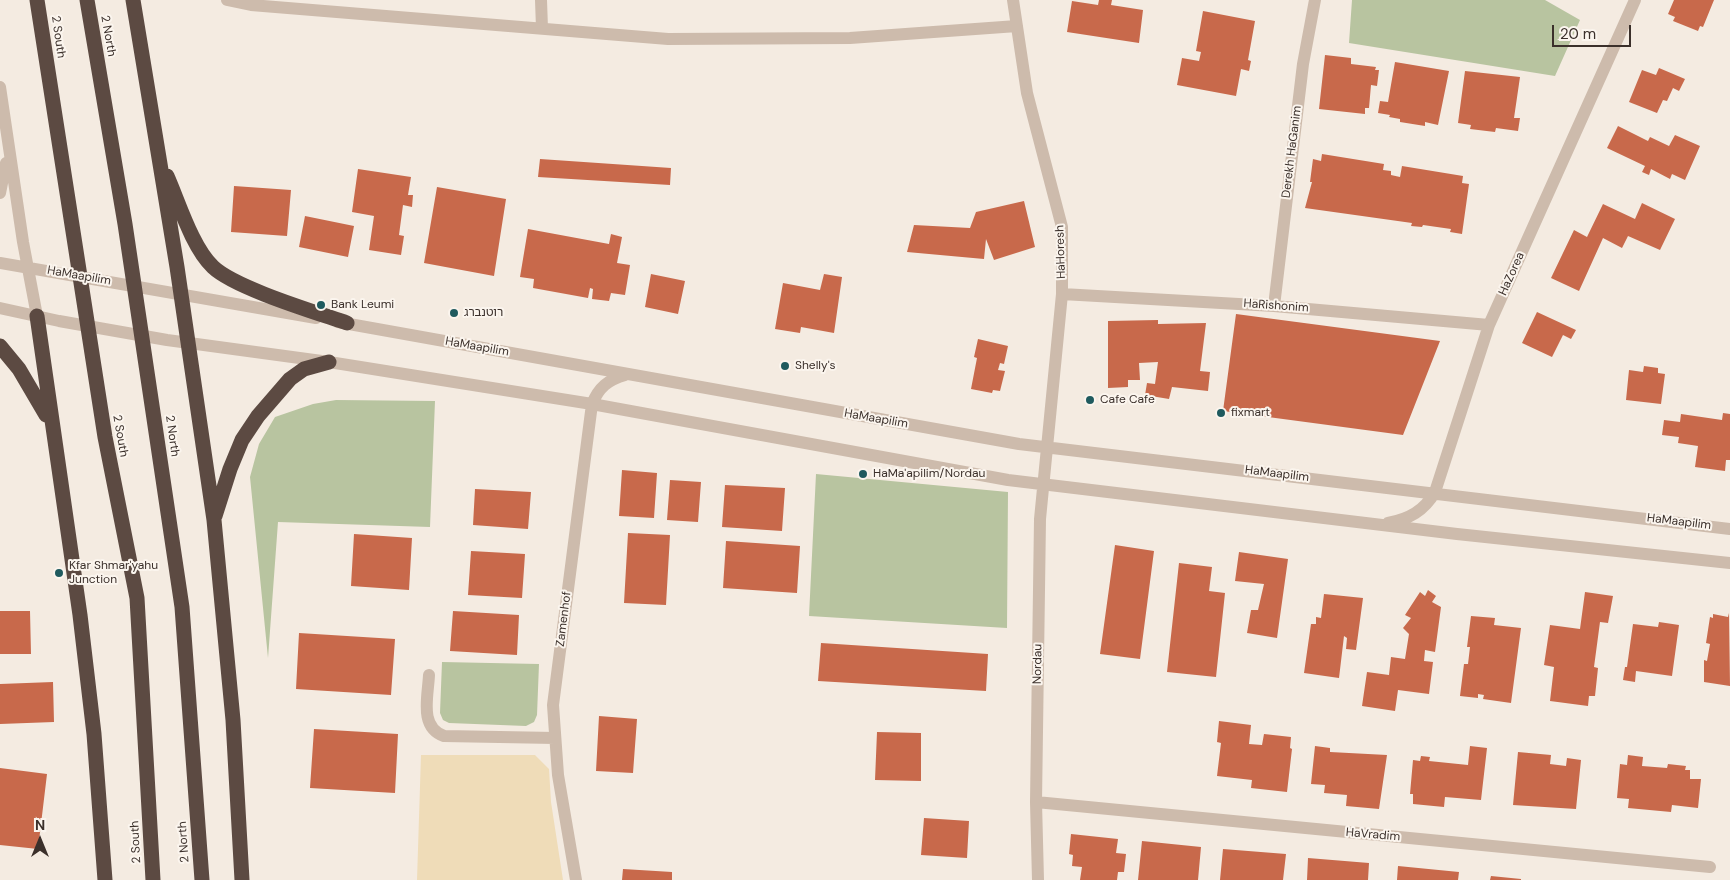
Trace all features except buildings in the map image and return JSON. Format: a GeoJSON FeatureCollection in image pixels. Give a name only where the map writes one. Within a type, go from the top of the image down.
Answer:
{"type":"FeatureCollection","features":[{"type":"Feature","properties":{"kind":"highway","name":"2 South"},"geometry":{"type":"LineString","coordinates":[[37,0],[105,436],[136,598],[153,880]]}},
{"type":"Feature","properties":{"kind":"highway","name":"2 North"},"geometry":{"type":"LineString","coordinates":[[87,0],[126,234],[182,607],[202,880]]}},
{"type":"Feature","properties":{"kind":"highway"},"geometry":{"type":"LineString","coordinates":[[133,0],[188,342],[214,520],[233,720],[242,880]]}},
{"type":"Feature","properties":{"kind":"highway"},"geometry":{"type":"LineString","coordinates":[[158,154],[199,247],[214,268],[239,283],[347,323]]}},
{"type":"Feature","properties":{"kind":"highway"},"geometry":{"type":"LineString","coordinates":[[37,316],[51,426],[82,635],[94,734],[106,880]]}},
{"type":"Feature","properties":{"kind":"highway"},"geometry":{"type":"LineString","coordinates":[[0,346],[34,394],[51,426]]}},
{"type":"Feature","properties":{"kind":"highway"},"geometry":{"type":"LineString","coordinates":[[214,520],[242,440],[258,416],[290,379],[304,369],[329,362]]}},
{"type":"Feature","properties":{"kind":"street"},"geometry":{"type":"LineString","coordinates":[[227,0],[251,5],[668,38],[850,38],[1017,26]]}},
{"type":"Feature","properties":{"kind":"street"},"geometry":{"type":"LineString","coordinates":[[541,0],[542,28]]}},
{"type":"Feature","properties":{"kind":"street","name":"HaHoresh"},"geometry":{"type":"LineString","coordinates":[[1013,0],[1027,93],[1062,226],[1062,294],[1048,448]]}},
{"type":"Feature","properties":{"kind":"street","name":"Derekh HaGanim"},"geometry":{"type":"LineString","coordinates":[[1274,306],[1303,64],[1315,0]]}},
{"type":"Feature","properties":{"kind":"street","name":"HaZorea"},"geometry":{"type":"LineString","coordinates":[[1378,525],[1408,518],[1427,505],[1435,492],[1489,325],[1635,0]]}},
{"type":"Feature","properties":{"kind":"street"},"geometry":{"type":"LineString","coordinates":[[0,87],[8,148],[37,316]]}},
{"type":"Feature","properties":{"kind":"street"},"geometry":{"type":"LineString","coordinates":[[0,193],[8,148]]}},
{"type":"Feature","properties":{"kind":"street","name":"HaMaapilim"},"geometry":{"type":"LineString","coordinates":[[0,264],[54,271],[625,375],[1048,448],[1435,492],[1730,529]]}},
{"type":"Feature","properties":{"kind":"street","name":"HaRishonim"},"geometry":{"type":"LineString","coordinates":[[1062,294],[1274,306],[1489,325]]}},
{"type":"Feature","properties":{"kind":"street"},"geometry":{"type":"LineString","coordinates":[[0,308],[59,321],[167,340],[329,362],[592,404],[1044,485],[1378,525],[1730,563]]}},
{"type":"Feature","properties":{"kind":"street","name":"Zamenhof"},"geometry":{"type":"LineString","coordinates":[[576,880],[558,775],[553,705],[592,404],[596,394],[605,384],[625,375]]}},
{"type":"Feature","properties":{"kind":"street","name":"Nordau"},"geometry":{"type":"LineString","coordinates":[[1038,880],[1036,802],[1040,519],[1048,448]]}},
{"type":"Feature","properties":{"kind":"street"},"geometry":{"type":"LineString","coordinates":[[429,675],[427,720],[435,733],[444,736],[555,738]]}},
{"type":"Feature","properties":{"kind":"street","name":"HaVradim"},"geometry":{"type":"LineString","coordinates":[[1036,802],[1710,867]]}},
{"type":"Feature","properties":{"kind":"green space"},"geometry":{"type":"Polygon","coordinates":[[[1352,0],[1545,0],[1580,20],[1555,76],[1349,43],[1352,0]]]}},
{"type":"Feature","properties":{"kind":"green space"},"geometry":{"type":"Polygon","coordinates":[[[336,400],[435,401],[430,527],[278,522],[268,658],[250,477],[259,444],[275,417],[313,404],[336,400]]]}},
{"type":"Feature","properties":{"kind":"green space"},"geometry":{"type":"Polygon","coordinates":[[[816,474],[1008,492],[1007,628],[809,616],[816,474]]]}},
{"type":"Feature","properties":{"kind":"green space"},"geometry":{"type":"Polygon","coordinates":[[[442,662],[539,664],[537,715],[534,722],[526,726],[449,723],[443,720],[440,713],[442,662]]]}},
{"type":"Feature","properties":{"kind":"sand"},"geometry":{"type":"Polygon","coordinates":[[[421,755],[535,755],[549,769],[551,802],[563,880],[417,880],[421,755]]]}},
{"type":"Feature","properties":{"kind":"place","name":"Bank Leumi"},"geometry":{"type":"Point","coordinates":[321,305]}},
{"type":"Feature","properties":{"kind":"place","name":"רוטנברג"},"geometry":{"type":"Point","coordinates":[454,313]}},
{"type":"Feature","properties":{"kind":"place","name":"Shelly's"},"geometry":{"type":"Point","coordinates":[785,366]}},
{"type":"Feature","properties":{"kind":"place","name":"Cafe Cafe"},"geometry":{"type":"Point","coordinates":[1090,400]}},
{"type":"Feature","properties":{"kind":"place","name":"fixmart"},"geometry":{"type":"Point","coordinates":[1221,413]}},
{"type":"Feature","properties":{"kind":"place","name":"HaMa'apilim/Nordau"},"geometry":{"type":"Point","coordinates":[863,474]}},
{"type":"Feature","properties":{"kind":"place","name":"Kfar Shmar'yahu Junction"},"geometry":{"type":"Point","coordinates":[59,573]}}]}
